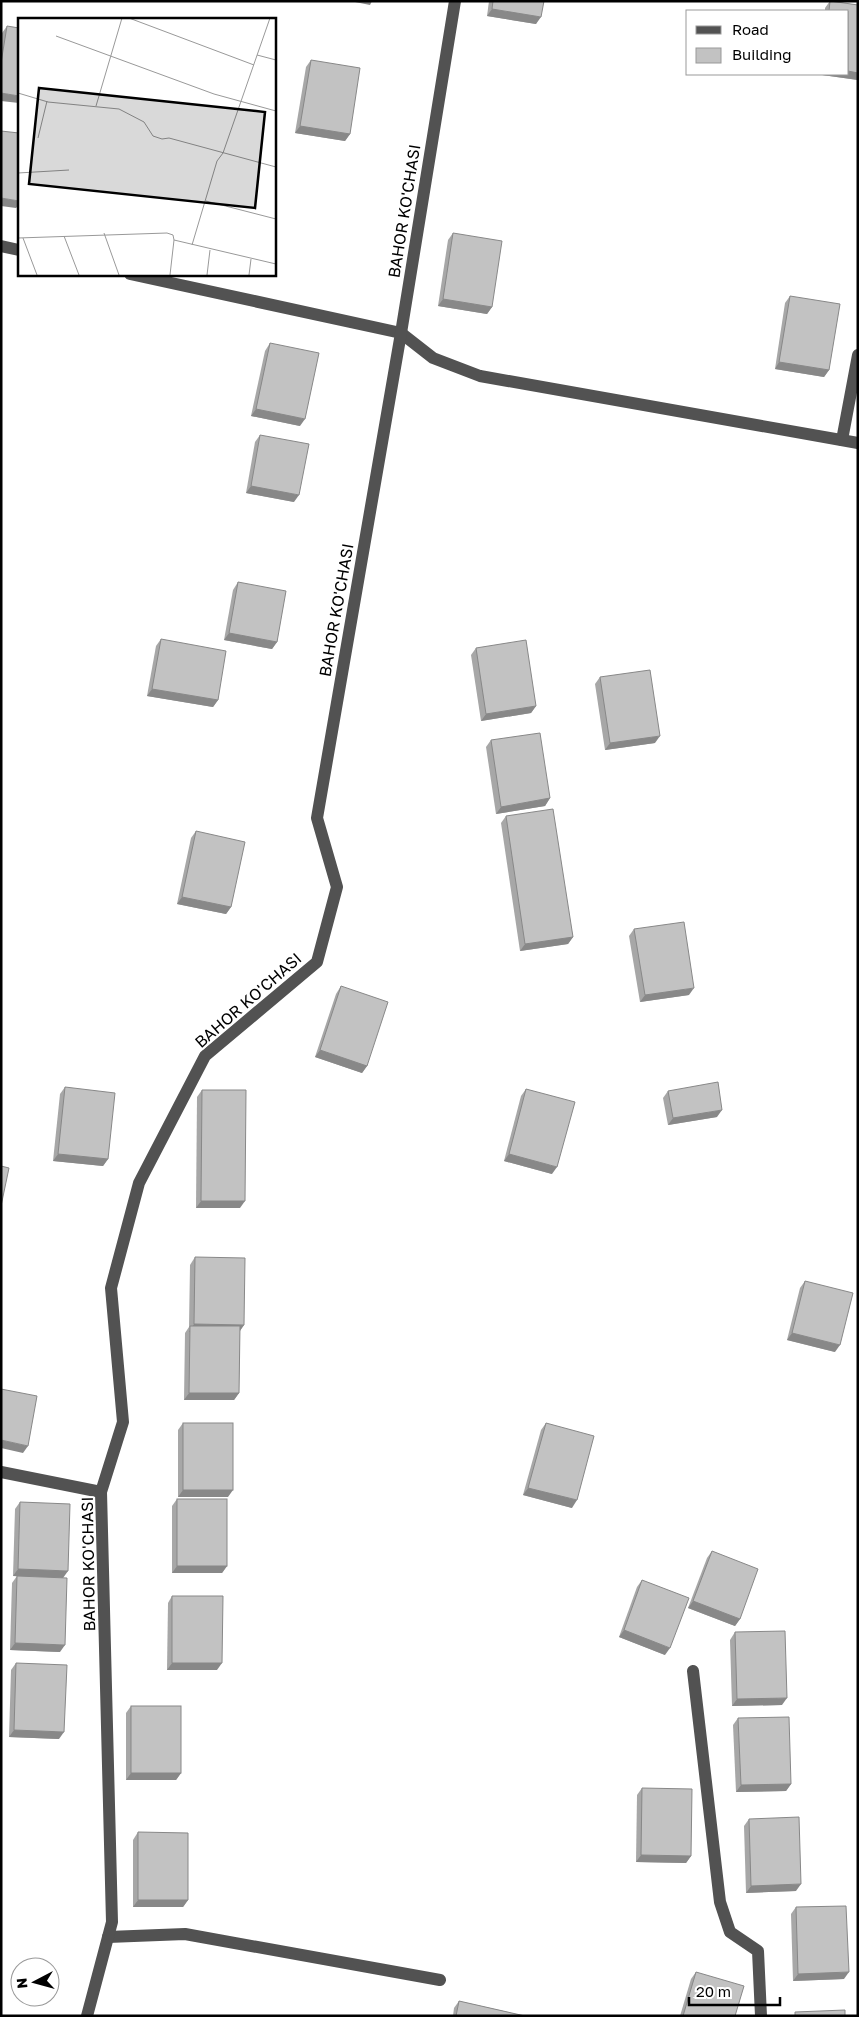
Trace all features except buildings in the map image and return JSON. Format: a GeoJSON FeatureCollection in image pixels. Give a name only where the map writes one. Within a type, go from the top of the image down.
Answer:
{"type":"FeatureCollection","features":[{"type":"Feature","properties":{"kind":"street","name":"BAHOR KO'CHASI"},"geometry":{"type":"LineString","coordinates":[[87,2016],[112,1922],[101,1492],[122,1422],[111,1288],[139,1183],[205,1056],[317,962],[337,887],[317,818],[401,333],[455,1]]}},
{"type":"Feature","properties":{"kind":"street"},"geometry":{"type":"LineString","coordinates":[[1,246],[18,250]]}},
{"type":"Feature","properties":{"kind":"street"},"geometry":{"type":"LineString","coordinates":[[135,275],[401,333],[433,358],[480,376],[858,443]]}},
{"type":"Feature","properties":{"kind":"street"},"geometry":{"type":"LineString","coordinates":[[842,440],[858,355]]}},
{"type":"Feature","properties":{"kind":"street"},"geometry":{"type":"LineString","coordinates":[[1,1472],[101,1492]]}},
{"type":"Feature","properties":{"kind":"street"},"geometry":{"type":"LineString","coordinates":[[693,1671],[720,1902],[730,1932],[758,1951],[761,2016]]}},
{"type":"Feature","properties":{"kind":"street"},"geometry":{"type":"LineString","coordinates":[[108,1937],[185,1934],[440,1980]]}}]}
